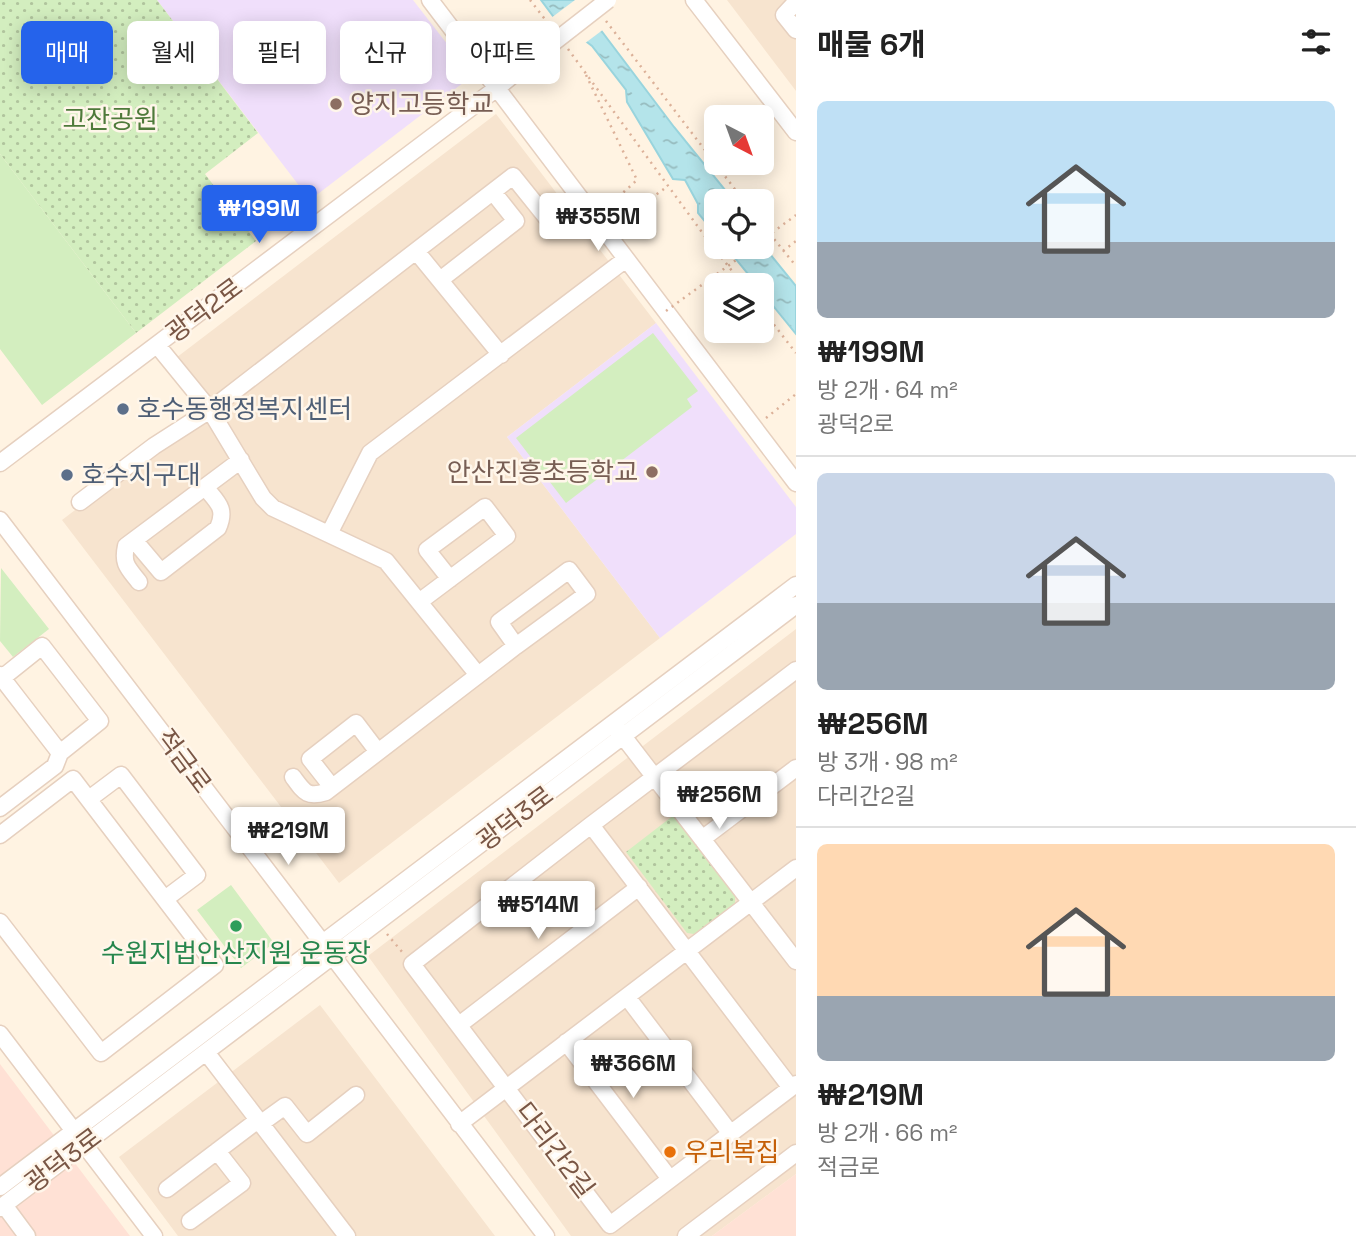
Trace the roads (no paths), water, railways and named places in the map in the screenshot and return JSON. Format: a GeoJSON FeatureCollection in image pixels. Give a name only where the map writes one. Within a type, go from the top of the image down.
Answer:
{"type":"FeatureCollection","features":[{"type":"Feature","properties":{"kind":"street"},"geometry":{"type":"LineString","coordinates":[[430,0],[796,483]]}},
{"type":"Feature","properties":{"kind":"street","name":"광덕2로"},"geometry":{"type":"LineString","coordinates":[[0,463],[497,88],[608,0]]}},
{"type":"Feature","properties":{"kind":"street"},"geometry":{"type":"LineString","coordinates":[[694,0],[796,132]]}},
{"type":"Feature","properties":{"kind":"street"},"geometry":{"type":"LineString","coordinates":[[796,2],[784,15],[796,30]]}},
{"type":"Feature","properties":{"kind":"street"},"geometry":{"type":"LineString","coordinates":[[80,502],[154,446],[211,410],[513,176],[546,217]]}},
{"type":"Feature","properties":{"kind":"street"},"geometry":{"type":"LineString","coordinates":[[440,280],[516,221],[493,192]]}},
{"type":"Feature","properties":{"kind":"street"},"geometry":{"type":"LineString","coordinates":[[416,251],[500,355]]}},
{"type":"Feature","properties":{"kind":"street"},"geometry":{"type":"LineString","coordinates":[[329,534],[370,453],[626,259]]}},
{"type":"Feature","properties":{"kind":"street"},"geometry":{"type":"LineString","coordinates":[[158,345],[211,410],[263,498],[273,508],[386,561],[478,675]]}},
{"type":"Feature","properties":{"kind":"street"},"geometry":{"type":"LineString","coordinates":[[139,582],[125,564],[126,546],[241,460]]}},
{"type":"Feature","properties":{"kind":"street"},"geometry":{"type":"LineString","coordinates":[[134,540],[161,572],[218,528],[222,509],[205,487]]}},
{"type":"Feature","properties":{"kind":"street"},"geometry":{"type":"LineString","coordinates":[[419,602],[508,536],[485,507],[427,550],[450,579]]}},
{"type":"Feature","properties":{"kind":"street","name":"적금로"},"geometry":{"type":"LineString","coordinates":[[0,520],[546,1236]]}},
{"type":"Feature","properties":{"kind":"street"},"geometry":{"type":"LineString","coordinates":[[293,777],[308,794],[326,792],[587,594],[569,570],[499,622],[516,646]]}},
{"type":"Feature","properties":{"kind":"street","name":"광덕3로"},"geometry":{"type":"LineString","coordinates":[[0,1187],[206,1052],[328,949],[377,922],[796,585]]}},
{"type":"Feature","properties":{"kind":"street","name":"광덕3로"},"geometry":{"type":"LineString","coordinates":[[2,1206],[79,1137],[618,729],[796,605]]}},
{"type":"Feature","properties":{"kind":"street"},"geometry":{"type":"LineString","coordinates":[[0,808],[55,766],[60,752],[100,721],[42,646],[1,676],[60,752]]}},
{"type":"Feature","properties":{"kind":"street"},"geometry":{"type":"LineString","coordinates":[[793,1086],[591,825],[796,670]]}},
{"type":"Feature","properties":{"kind":"street"},"geometry":{"type":"LineString","coordinates":[[332,787],[310,759],[346,730],[356,723],[378,752]]}},
{"type":"Feature","properties":{"kind":"street"},"geometry":{"type":"LineString","coordinates":[[618,729],[796,961]]}},
{"type":"Feature","properties":{"kind":"street"},"geometry":{"type":"LineString","coordinates":[[702,839],[796,768]]}},
{"type":"Feature","properties":{"kind":"street"},"geometry":{"type":"LineString","coordinates":[[89,799],[121,775],[155,819],[197,875],[165,899]]}},
{"type":"Feature","properties":{"kind":"street"},"geometry":{"type":"LineString","coordinates":[[0,835],[73,779],[215,965],[100,1052],[0,922]]}},
{"type":"Feature","properties":{"kind":"street","name":"다리간2길"},"geometry":{"type":"LineString","coordinates":[[591,825],[412,964],[610,1225],[793,1086]]}},
{"type":"Feature","properties":{"kind":"street"},"geometry":{"type":"LineString","coordinates":[[459,1124],[796,868]]}},
{"type":"Feature","properties":{"kind":"street"},"geometry":{"type":"LineString","coordinates":[[459,1025],[639,887]]}},
{"type":"Feature","properties":{"kind":"street"},"geometry":{"type":"LineString","coordinates":[[627,997],[731,1134]]}},
{"type":"Feature","properties":{"kind":"street"},"geometry":{"type":"LineString","coordinates":[[0,1034],[154,1236]]}},
{"type":"Feature","properties":{"kind":"street"},"geometry":{"type":"LineString","coordinates":[[566,1042],[670,1179]]}},
{"type":"Feature","properties":{"kind":"street"},"geometry":{"type":"LineString","coordinates":[[206,1052],[346,1236]]}},
{"type":"Feature","properties":{"kind":"street"},"geometry":{"type":"LineString","coordinates":[[167,1189],[217,1151],[285,1106],[307,1134],[356,1095]]}},
{"type":"Feature","properties":{"kind":"street"},"geometry":{"type":"LineString","coordinates":[[190,1221],[242,1182],[217,1151]]}},
{"type":"Feature","properties":{"kind":"street"},"geometry":{"type":"LineString","coordinates":[[686,1236],[796,1153]]}},
{"type":"Feature","properties":{"kind":"street"},"geometry":{"type":"LineString","coordinates":[[2,1206],[27,1236]]}},
{"type":"Feature","properties":{"kind":"water"},"geometry":{"type":"Polygon","coordinates":[[[541,0],[578,0],[704,164],[704,175],[713,175],[724,189],[704,189],[704,220],[698,213],[698,204],[685,180],[673,179],[627,102],[626,90],[592,46],[553,16],[541,0]]]}},
{"type":"Feature","properties":{"kind":"water"},"geometry":{"type":"Polygon","coordinates":[[[736,259],[774,259],[796,286],[796,334],[774,307],[774,273],[747,273],[736,259]]]}},
{"type":"Feature","properties":{"kind":"place","name":"양지고등학교"},"geometry":{"type":"Point","coordinates":[336,104]}},
{"type":"Feature","properties":{"kind":"place","name":"호수동행정복지센터"},"geometry":{"type":"Point","coordinates":[123,409]}},
{"type":"Feature","properties":{"kind":"place","name":"안산진흥초등학교"},"geometry":{"type":"Point","coordinates":[652,472]}},
{"type":"Feature","properties":{"kind":"place","name":"호수지구대"},"geometry":{"type":"Point","coordinates":[67,475]}},
{"type":"Feature","properties":{"kind":"place","name":"수원지법안산지원 운동장"},"geometry":{"type":"Point","coordinates":[236,926]}},
{"type":"Feature","properties":{"kind":"place","name":"우리복집"},"geometry":{"type":"Point","coordinates":[670,1152]}},
{"type":"Feature","properties":{"kind":"park label","name":"고잔공원"},"geometry":{"type":"Point","coordinates":[110,119]}}]}
